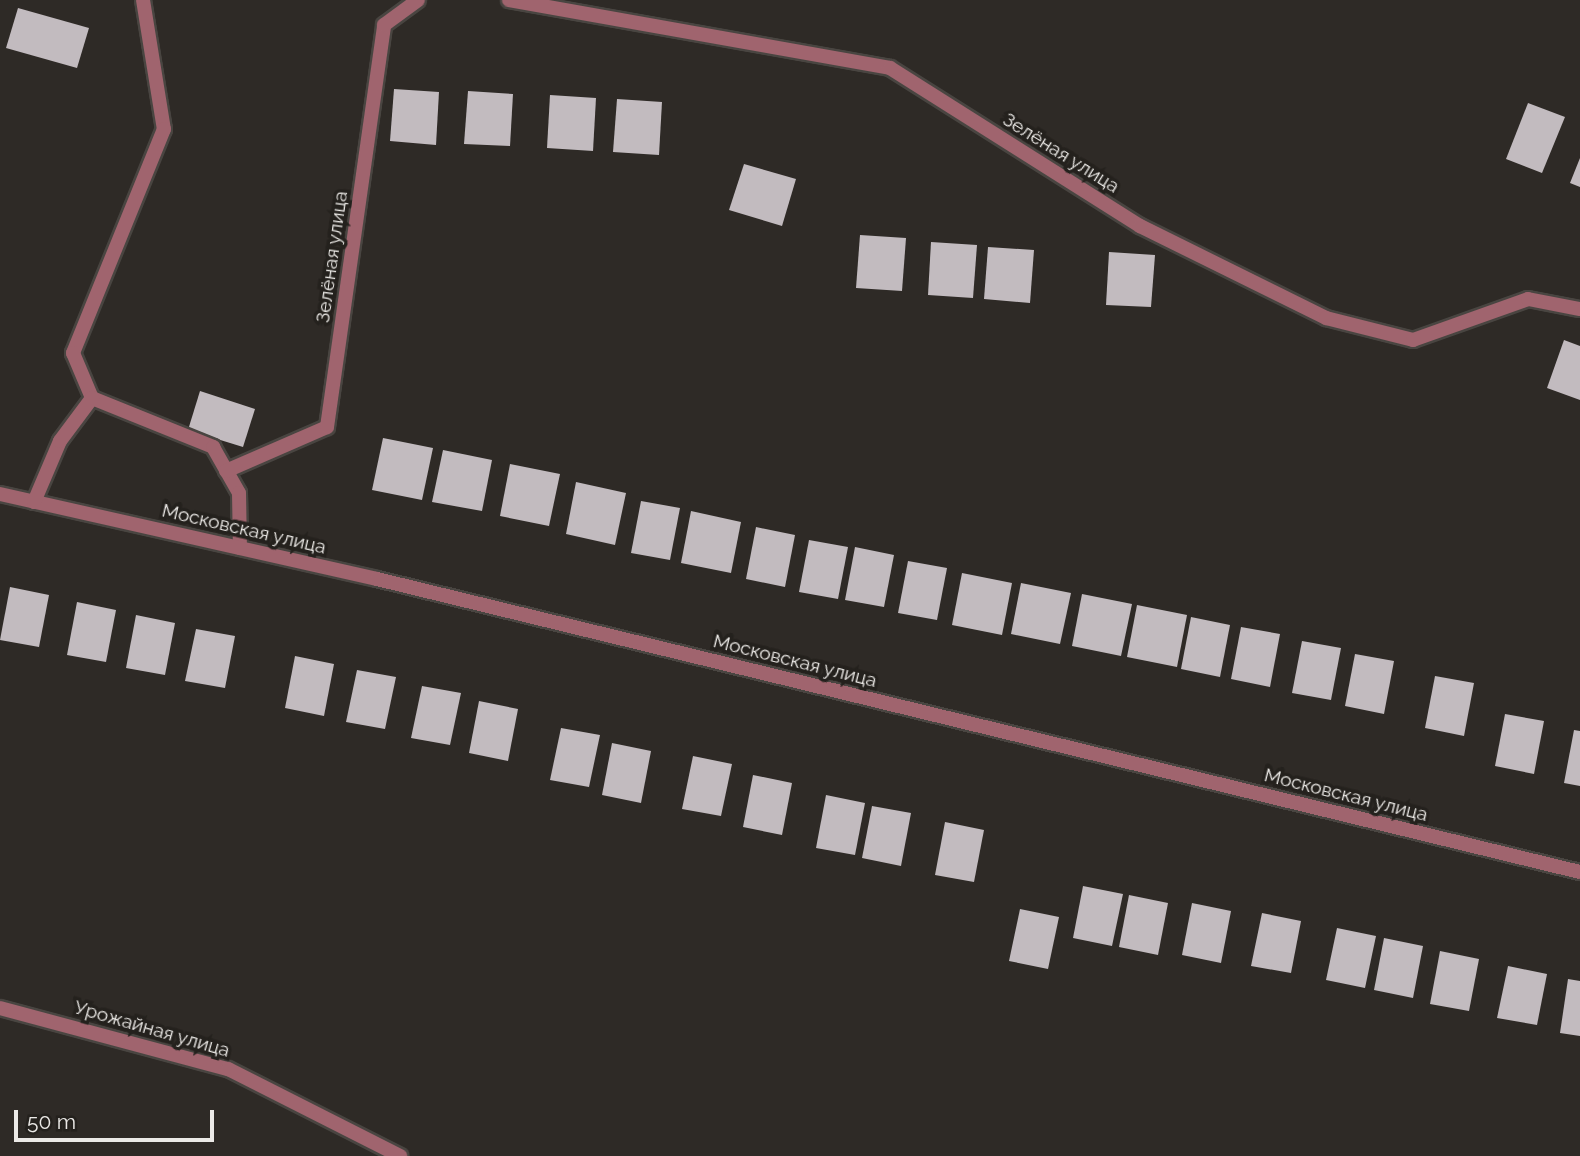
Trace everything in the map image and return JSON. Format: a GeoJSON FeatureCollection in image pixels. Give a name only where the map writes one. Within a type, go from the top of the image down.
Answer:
{"type":"FeatureCollection","features":[{"type":"Feature","properties":{"kind":"street"},"geometry":{"type":"LineString","coordinates":[[143,0],[164,129],[73,353],[92,398],[213,447],[239,493],[240,548]]}},
{"type":"Feature","properties":{"kind":"street","name":"Зелёная улица"},"geometry":{"type":"LineString","coordinates":[[226,471],[327,427],[384,25],[418,0]]}},
{"type":"Feature","properties":{"kind":"street","name":"Зелёная улица"},"geometry":{"type":"LineString","coordinates":[[509,0],[890,68],[1140,226],[1326,318],[1413,340],[1528,299],[1580,309]]}},
{"type":"Feature","properties":{"kind":"street"},"geometry":{"type":"LineString","coordinates":[[34,502],[60,441],[92,398]]}},
{"type":"Feature","properties":{"kind":"street","name":"Московская улица"},"geometry":{"type":"LineString","coordinates":[[0,494],[240,548],[1580,872]]}},
{"type":"Feature","properties":{"kind":"street","name":"Урожайная улица"},"geometry":{"type":"LineString","coordinates":[[0,1008],[228,1069],[400,1156]]}},
{"type":"Feature","properties":{"kind":"building"},"geometry":{"type":"Polygon","coordinates":[[[18,8],[89,28],[77,68],[6,48],[18,8]]]}},
{"type":"Feature","properties":{"kind":"building"},"geometry":{"type":"Polygon","coordinates":[[[394,89],[439,92],[436,145],[390,141],[394,89]]]}},
{"type":"Feature","properties":{"kind":"building"},"geometry":{"type":"Polygon","coordinates":[[[468,91],[513,94],[510,146],[464,144],[468,91]]]}},
{"type":"Feature","properties":{"kind":"building"},"geometry":{"type":"Polygon","coordinates":[[[550,95],[596,98],[593,151],[547,148],[550,95]]]}},
{"type":"Feature","properties":{"kind":"building"},"geometry":{"type":"Polygon","coordinates":[[[617,99],[662,102],[659,155],[613,152],[617,99]]]}},
{"type":"Feature","properties":{"kind":"building"},"geometry":{"type":"Polygon","coordinates":[[[1528,103],[1565,117],[1542,173],[1506,159],[1528,103]]]}},
{"type":"Feature","properties":{"kind":"building"},"geometry":{"type":"Polygon","coordinates":[[[1580,158],[1580,187],[1570,183],[1580,158]]]}},
{"type":"Feature","properties":{"kind":"building"},"geometry":{"type":"Polygon","coordinates":[[[744,164],[796,179],[782,226],[729,210],[744,164]]]}},
{"type":"Feature","properties":{"kind":"building"},"geometry":{"type":"Polygon","coordinates":[[[860,235],[906,238],[902,291],[856,288],[860,235]]]}},
{"type":"Feature","properties":{"kind":"building"},"geometry":{"type":"Polygon","coordinates":[[[931,242],[977,245],[973,298],[928,295],[931,242]]]}},
{"type":"Feature","properties":{"kind":"building"},"geometry":{"type":"Polygon","coordinates":[[[988,247],[1034,250],[1030,303],[984,299],[988,247]]]}},
{"type":"Feature","properties":{"kind":"building"},"geometry":{"type":"Polygon","coordinates":[[[1109,252],[1155,255],[1151,307],[1106,305],[1109,252]]]}},
{"type":"Feature","properties":{"kind":"building"},"geometry":{"type":"Polygon","coordinates":[[[1564,340],[1580,346],[1580,400],[1547,388],[1564,340]]]}},
{"type":"Feature","properties":{"kind":"building"},"geometry":{"type":"Polygon","coordinates":[[[200,391],[255,409],[243,447],[188,430],[200,391]]]}},
{"type":"Feature","properties":{"kind":"building"},"geometry":{"type":"Polygon","coordinates":[[[383,438],[433,448],[422,500],[372,490],[383,438]]]}},
{"type":"Feature","properties":{"kind":"building"},"geometry":{"type":"Polygon","coordinates":[[[443,450],[492,460],[482,511],[432,502],[443,450]]]}},
{"type":"Feature","properties":{"kind":"building"},"geometry":{"type":"Polygon","coordinates":[[[510,464],[560,474],[549,526],[500,516],[510,464]]]}},
{"type":"Feature","properties":{"kind":"building"},"geometry":{"type":"Polygon","coordinates":[[[576,482],[626,493],[615,545],[566,534],[576,482]]]}},
{"type":"Feature","properties":{"kind":"building"},"geometry":{"type":"Polygon","coordinates":[[[641,501],[680,508],[670,560],[631,553],[641,501]]]}},
{"type":"Feature","properties":{"kind":"building"},"geometry":{"type":"Polygon","coordinates":[[[691,511],[741,522],[731,573],[681,563],[691,511]]]}},
{"type":"Feature","properties":{"kind":"building"},"geometry":{"type":"Polygon","coordinates":[[[756,527],[795,535],[785,587],[746,579],[756,527]]]}},
{"type":"Feature","properties":{"kind":"building"},"geometry":{"type":"Polygon","coordinates":[[[809,540],[848,547],[838,599],[799,592],[809,540]]]}},
{"type":"Feature","properties":{"kind":"building"},"geometry":{"type":"Polygon","coordinates":[[[855,547],[894,555],[884,607],[845,600],[855,547]]]}},
{"type":"Feature","properties":{"kind":"building"},"geometry":{"type":"Polygon","coordinates":[[[908,561],[947,568],[937,620],[898,613],[908,561]]]}},
{"type":"Feature","properties":{"kind":"building"},"geometry":{"type":"Polygon","coordinates":[[[962,573],[1012,583],[1002,635],[952,625],[962,573]]]}},
{"type":"Feature","properties":{"kind":"building"},"geometry":{"type":"Polygon","coordinates":[[[1021,583],[1071,593],[1060,644],[1011,634],[1021,583]]]}},
{"type":"Feature","properties":{"kind":"building"},"geometry":{"type":"Polygon","coordinates":[[[10,587],[49,595],[39,647],[0,640],[10,587]]]}},
{"type":"Feature","properties":{"kind":"building"},"geometry":{"type":"Polygon","coordinates":[[[1082,594],[1132,604],[1121,656],[1072,646],[1082,594]]]}},
{"type":"Feature","properties":{"kind":"building"},"geometry":{"type":"Polygon","coordinates":[[[77,602],[116,610],[106,662],[67,655],[77,602]]]}},
{"type":"Feature","properties":{"kind":"building"},"geometry":{"type":"Polygon","coordinates":[[[1137,605],[1187,615],[1177,667],[1127,657],[1137,605]]]}},
{"type":"Feature","properties":{"kind":"building"},"geometry":{"type":"Polygon","coordinates":[[[136,615],[175,623],[165,675],[126,668],[136,615]]]}},
{"type":"Feature","properties":{"kind":"building"},"geometry":{"type":"Polygon","coordinates":[[[1191,617],[1230,625],[1220,677],[1181,669],[1191,617]]]}},
{"type":"Feature","properties":{"kind":"building"},"geometry":{"type":"Polygon","coordinates":[[[1241,627],[1280,634],[1270,687],[1231,679],[1241,627]]]}},
{"type":"Feature","properties":{"kind":"building"},"geometry":{"type":"Polygon","coordinates":[[[196,629],[235,636],[225,688],[185,681],[196,629]]]}},
{"type":"Feature","properties":{"kind":"building"},"geometry":{"type":"Polygon","coordinates":[[[1302,641],[1341,648],[1331,700],[1292,693],[1302,641]]]}},
{"type":"Feature","properties":{"kind":"building"},"geometry":{"type":"Polygon","coordinates":[[[1355,654],[1394,661],[1384,714],[1345,706],[1355,654]]]}},
{"type":"Feature","properties":{"kind":"building"},"geometry":{"type":"Polygon","coordinates":[[[295,656],[334,664],[324,716],[285,708],[295,656]]]}},
{"type":"Feature","properties":{"kind":"building"},"geometry":{"type":"Polygon","coordinates":[[[357,670],[396,677],[385,729],[346,722],[357,670]]]}},
{"type":"Feature","properties":{"kind":"building"},"geometry":{"type":"Polygon","coordinates":[[[1435,676],[1474,683],[1464,736],[1425,728],[1435,676]]]}},
{"type":"Feature","properties":{"kind":"building"},"geometry":{"type":"Polygon","coordinates":[[[422,686],[461,693],[450,745],[411,738],[422,686]]]}},
{"type":"Feature","properties":{"kind":"building"},"geometry":{"type":"Polygon","coordinates":[[[479,701],[518,709],[508,761],[469,753],[479,701]]]}},
{"type":"Feature","properties":{"kind":"building"},"geometry":{"type":"Polygon","coordinates":[[[1505,714],[1544,721],[1534,774],[1495,766],[1505,714]]]}},
{"type":"Feature","properties":{"kind":"building"},"geometry":{"type":"Polygon","coordinates":[[[561,728],[600,735],[589,787],[550,780],[561,728]]]}},
{"type":"Feature","properties":{"kind":"building"},"geometry":{"type":"Polygon","coordinates":[[[1574,730],[1580,731],[1580,786],[1564,783],[1574,730]]]}},
{"type":"Feature","properties":{"kind":"building"},"geometry":{"type":"Polygon","coordinates":[[[612,743],[651,751],[641,803],[602,795],[612,743]]]}},
{"type":"Feature","properties":{"kind":"building"},"geometry":{"type":"Polygon","coordinates":[[[693,756],[732,764],[721,816],[682,809],[693,756]]]}},
{"type":"Feature","properties":{"kind":"building"},"geometry":{"type":"Polygon","coordinates":[[[753,775],[792,783],[782,835],[743,827],[753,775]]]}},
{"type":"Feature","properties":{"kind":"building"},"geometry":{"type":"Polygon","coordinates":[[[826,795],[865,803],[855,855],[816,848],[826,795]]]}},
{"type":"Feature","properties":{"kind":"building"},"geometry":{"type":"Polygon","coordinates":[[[872,806],[911,813],[901,866],[862,858],[872,806]]]}},
{"type":"Feature","properties":{"kind":"building"},"geometry":{"type":"Polygon","coordinates":[[[945,822],[984,830],[974,882],[935,875],[945,822]]]}},
{"type":"Feature","properties":{"kind":"building"},"geometry":{"type":"Polygon","coordinates":[[[1083,886],[1123,894],[1112,946],[1073,938],[1083,886]]]}},
{"type":"Feature","properties":{"kind":"building"},"geometry":{"type":"Polygon","coordinates":[[[1129,895],[1168,903],[1158,955],[1119,947],[1129,895]]]}},
{"type":"Feature","properties":{"kind":"building"},"geometry":{"type":"Polygon","coordinates":[[[1192,903],[1231,911],[1221,963],[1182,955],[1192,903]]]}},
{"type":"Feature","properties":{"kind":"building"},"geometry":{"type":"Polygon","coordinates":[[[1020,909],[1059,917],[1048,969],[1009,961],[1020,909]]]}},
{"type":"Feature","properties":{"kind":"building"},"geometry":{"type":"Polygon","coordinates":[[[1262,913],[1301,921],[1291,973],[1251,966],[1262,913]]]}},
{"type":"Feature","properties":{"kind":"building"},"geometry":{"type":"Polygon","coordinates":[[[1337,928],[1376,936],[1365,988],[1326,980],[1337,928]]]}},
{"type":"Feature","properties":{"kind":"building"},"geometry":{"type":"Polygon","coordinates":[[[1384,938],[1423,946],[1413,998],[1374,990],[1384,938]]]}},
{"type":"Feature","properties":{"kind":"building"},"geometry":{"type":"Polygon","coordinates":[[[1440,951],[1479,959],[1469,1011],[1430,1004],[1440,951]]]}},
{"type":"Feature","properties":{"kind":"building"},"geometry":{"type":"Polygon","coordinates":[[[1508,966],[1547,974],[1537,1025],[1497,1018],[1508,966]]]}},
{"type":"Feature","properties":{"kind":"building"},"geometry":{"type":"Polygon","coordinates":[[[1568,979],[1580,981],[1580,1036],[1560,1033],[1568,979]]]}}]}
